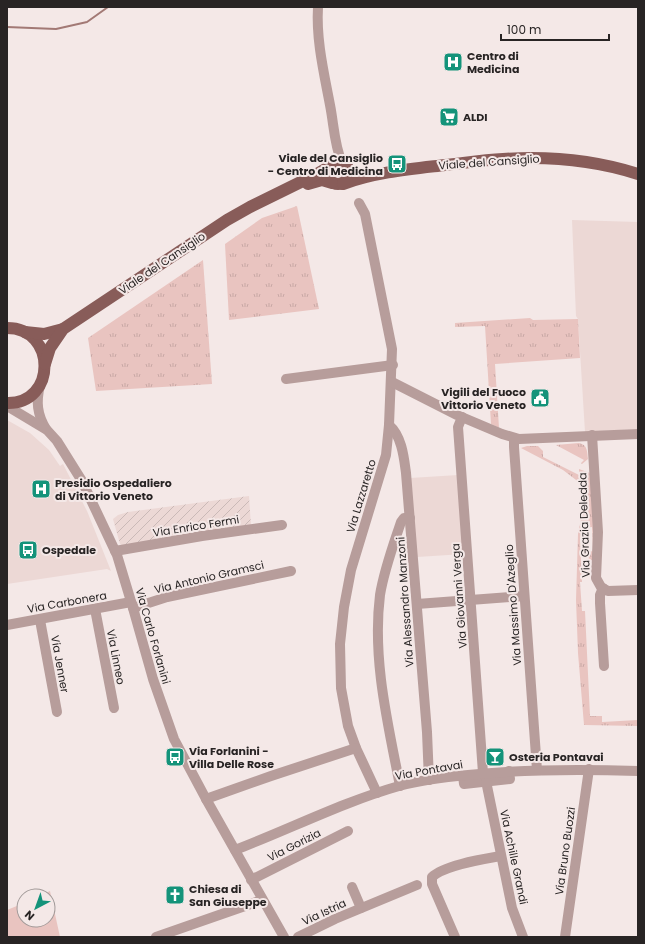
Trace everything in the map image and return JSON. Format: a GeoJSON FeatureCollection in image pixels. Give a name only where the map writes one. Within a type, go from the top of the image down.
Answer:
{"type":"FeatureCollection","features":[{"type":"Feature","properties":{"kind":"main road","name":"Viale del Cansiglio"},"geometry":{"type":"LineString","coordinates":[[263,200],[315,181],[322,180],[338,183],[412,168],[502,159],[547,158],[596,163],[638,174]]}},
{"type":"Feature","properties":{"kind":"main road","name":"Viale del Cansiglio"},"geometry":{"type":"LineString","coordinates":[[7,328],[44,334],[63,329],[227,220],[263,200],[338,165],[357,170],[412,168]]}},
{"type":"Feature","properties":{"kind":"main road"},"geometry":{"type":"LineString","coordinates":[[338,165],[350,174],[349,178],[338,183],[328,177],[327,173],[338,165]]}},
{"type":"Feature","properties":{"kind":"main road","name":"Viale del Cansiglio"},"geometry":{"type":"LineString","coordinates":[[40,385],[43,379],[45,364],[50,348],[63,329]]}},
{"type":"Feature","properties":{"kind":"main road"},"geometry":{"type":"LineString","coordinates":[[25,332],[33,338],[44,354],[45,364]]}},
{"type":"Feature","properties":{"kind":"main road"},"geometry":{"type":"LineString","coordinates":[[7,405],[27,398],[34,393],[40,385]]}},
{"type":"Feature","properties":{"kind":"street"},"geometry":{"type":"LineString","coordinates":[[318,7],[320,49],[338,165]]}},
{"type":"Feature","properties":{"kind":"street","name":"Via Lazzaretto"},"geometry":{"type":"LineString","coordinates":[[359,203],[365,214],[392,349],[393,365],[386,454],[353,561],[343,615],[340,650],[342,688],[348,726],[356,748],[377,793]]}},
{"type":"Feature","properties":{"kind":"street"},"geometry":{"type":"LineString","coordinates":[[286,379],[393,365]]}},
{"type":"Feature","properties":{"kind":"street"},"geometry":{"type":"LineString","coordinates":[[392,382],[462,417],[514,438],[542,439],[638,434]]}},
{"type":"Feature","properties":{"kind":"street","name":"Via Carlo Forlanini"},"geometry":{"type":"LineString","coordinates":[[40,385],[37,396],[37,408],[41,420],[47,430],[57,441],[82,480],[115,551],[153,679],[168,725],[176,744],[284,937]]}},
{"type":"Feature","properties":{"kind":"street","name":"Via Carlo Forlanini"},"geometry":{"type":"LineString","coordinates":[[7,405],[47,430]]}},
{"type":"Feature","properties":{"kind":"street","name":"Via Giovanni Verga"},"geometry":{"type":"LineString","coordinates":[[462,417],[458,427],[485,777]]}},
{"type":"Feature","properties":{"kind":"street","name":"Via Alessandro Manzoni"},"geometry":{"type":"LineString","coordinates":[[389,425],[397,436],[404,460],[417,604],[429,780]]}},
{"type":"Feature","properties":{"kind":"street","name":"Via Grazia Deledda"},"geometry":{"type":"LineString","coordinates":[[592,436],[598,532],[595,574],[598,583],[603,588],[611,591],[638,590]]}},
{"type":"Feature","properties":{"kind":"street","name":"Via Massimo D'Azeglio"},"geometry":{"type":"LineString","coordinates":[[514,438],[537,770]]}},
{"type":"Feature","properties":{"kind":"street"},"geometry":{"type":"LineString","coordinates":[[400,786],[382,688],[379,650],[379,612],[383,583],[401,522],[404,518],[410,518]]}},
{"type":"Feature","properties":{"kind":"street","name":"Via Enrico Fermi"},"geometry":{"type":"LineString","coordinates":[[115,551],[202,536],[282,525]]}},
{"type":"Feature","properties":{"kind":"street","name":"Via Antonio Gramsci"},"geometry":{"type":"LineString","coordinates":[[132,605],[291,571]]}},
{"type":"Feature","properties":{"kind":"street","name":"Via Grazia Deledda"},"geometry":{"type":"LineString","coordinates":[[603,588],[600,595],[600,603],[604,666]]}},
{"type":"Feature","properties":{"kind":"street"},"geometry":{"type":"LineString","coordinates":[[417,604],[524,596]]}},
{"type":"Feature","properties":{"kind":"street","name":"Via Carbonera"},"geometry":{"type":"LineString","coordinates":[[7,625],[132,605]]}},
{"type":"Feature","properties":{"kind":"street","name":"Via Linneo"},"geometry":{"type":"LineString","coordinates":[[95,610],[114,708]]}},
{"type":"Feature","properties":{"kind":"street","name":"Via Jenner"},"geometry":{"type":"LineString","coordinates":[[40,620],[56,712]]}},
{"type":"Feature","properties":{"kind":"street"},"geometry":{"type":"LineString","coordinates":[[206,799],[356,748]]}},
{"type":"Feature","properties":{"kind":"street","name":"Via Pontavai"},"geometry":{"type":"LineString","coordinates":[[235,850],[377,793],[400,786],[429,780],[463,776],[485,777],[509,771],[589,769],[638,771]]}},
{"type":"Feature","properties":{"kind":"street","name":"Via Bruno Buozzi"},"geometry":{"type":"LineString","coordinates":[[565,937],[589,769]]}},
{"type":"Feature","properties":{"kind":"street","name":"Via Achille Grandi"},"geometry":{"type":"LineString","coordinates":[[485,777],[512,908],[523,937]]}},
{"type":"Feature","properties":{"kind":"street","name":"Via Gorizia"},"geometry":{"type":"LineString","coordinates":[[251,880],[348,831]]}},
{"type":"Feature","properties":{"kind":"street"},"geometry":{"type":"LineString","coordinates":[[456,937],[432,884],[432,877],[455,866],[501,856]]}},
{"type":"Feature","properties":{"kind":"street","name":"Via Istria"},"geometry":{"type":"LineString","coordinates":[[298,937],[361,908],[417,885]]}},
{"type":"Feature","properties":{"kind":"street","name":"Via Istria"},"geometry":{"type":"LineString","coordinates":[[352,887],[361,908]]}},
{"type":"Feature","properties":{"kind":"street"},"geometry":{"type":"LineString","coordinates":[[156,937],[262,900]]}},
{"type":"Feature","properties":{"kind":"shaded area"},"geometry":{"type":"Polygon","coordinates":[[[572,220],[638,222],[638,429],[585,432],[578,319],[576,316],[572,220]]]}},
{"type":"Feature","properties":{"kind":"shaded area","name":"Presidio Ospedaliero di Vittorio Veneto"},"geometry":{"type":"Polygon","coordinates":[[[7,420],[30,433],[49,450],[60,466],[63,464],[87,511],[111,571],[107,569],[7,584],[7,420]]]}},
{"type":"Feature","properties":{"kind":"shaded area"},"geometry":{"type":"Polygon","coordinates":[[[458,475],[464,554],[417,557],[410,478],[458,475]]]}},
{"type":"Feature","properties":{"kind":"shaded area"},"geometry":{"type":"Polygon","coordinates":[[[249,496],[251,526],[123,546],[120,544],[113,519],[118,515],[128,512],[249,496]]]}},
{"type":"Feature","properties":{"kind":"green space"},"geometry":{"type":"Polygon","coordinates":[[[297,206],[319,309],[229,320],[225,244],[262,218],[297,206]]]}},
{"type":"Feature","properties":{"kind":"green space"},"geometry":{"type":"Polygon","coordinates":[[[203,260],[212,384],[96,391],[88,338],[203,260]]]}},
{"type":"Feature","properties":{"kind":"green space"},"geometry":{"type":"Polygon","coordinates":[[[530,318],[533,320],[578,319],[580,358],[495,364],[499,428],[491,424],[485,326],[455,327],[455,323],[530,318]]]}},
{"type":"Feature","properties":{"kind":"green space"},"geometry":{"type":"Polygon","coordinates":[[[579,443],[586,447],[588,459],[582,464],[581,463],[584,460],[556,445],[579,443]]]}},
{"type":"Feature","properties":{"kind":"green space"},"geometry":{"type":"Polygon","coordinates":[[[527,446],[538,446],[543,451],[543,457],[579,475],[579,469],[590,473],[594,536],[593,549],[592,527],[582,528],[580,539],[582,582],[580,582],[582,611],[585,611],[590,716],[602,716],[602,722],[638,720],[638,726],[584,725],[578,653],[576,600],[578,534],[586,495],[580,483],[563,470],[521,448],[527,446]]]}},
{"type":"Feature","properties":{"kind":"green space"},"geometry":{"type":"Polygon","coordinates":[[[593,551],[592,560],[589,561],[588,552],[593,551]]]}},
{"type":"Feature","properties":{"kind":"green space"},"geometry":{"type":"Polygon","coordinates":[[[16,906],[16,928],[56,928],[56,919],[60,937],[7,937],[7,910],[16,906]]]}},
{"type":"Feature","properties":{"kind":"waterway"},"geometry":{"type":"LineString","coordinates":[[7,27],[56,29],[87,22],[108,7]]}},
{"type":"Feature","properties":{"kind":"place","name":"Centro di Medicina"},"geometry":{"type":"Point","coordinates":[453,62]}},
{"type":"Feature","properties":{"kind":"place","name":"ALDI"},"geometry":{"type":"Point","coordinates":[449,117]}},
{"type":"Feature","properties":{"kind":"place","name":"Viale del Cansiglio - Centro di Medicina"},"geometry":{"type":"Point","coordinates":[397,164]}},
{"type":"Feature","properties":{"kind":"place","name":"Vigili del Fuoco Vittorio Veneto"},"geometry":{"type":"Point","coordinates":[540,398]}},
{"type":"Feature","properties":{"kind":"place","name":"Presidio Ospedaliero di Vittorio Veneto"},"geometry":{"type":"Point","coordinates":[41,489]}},
{"type":"Feature","properties":{"kind":"place","name":"Ospedale"},"geometry":{"type":"Point","coordinates":[28,550]}},
{"type":"Feature","properties":{"kind":"place","name":"Via Forlanini - Villa Delle Rose"},"geometry":{"type":"Point","coordinates":[175,757]}},
{"type":"Feature","properties":{"kind":"place","name":"Osteria Pontavai"},"geometry":{"type":"Point","coordinates":[495,757]}},
{"type":"Feature","properties":{"kind":"place","name":"Chiesa di San Giuseppe"},"geometry":{"type":"Point","coordinates":[175,895]}}]}
